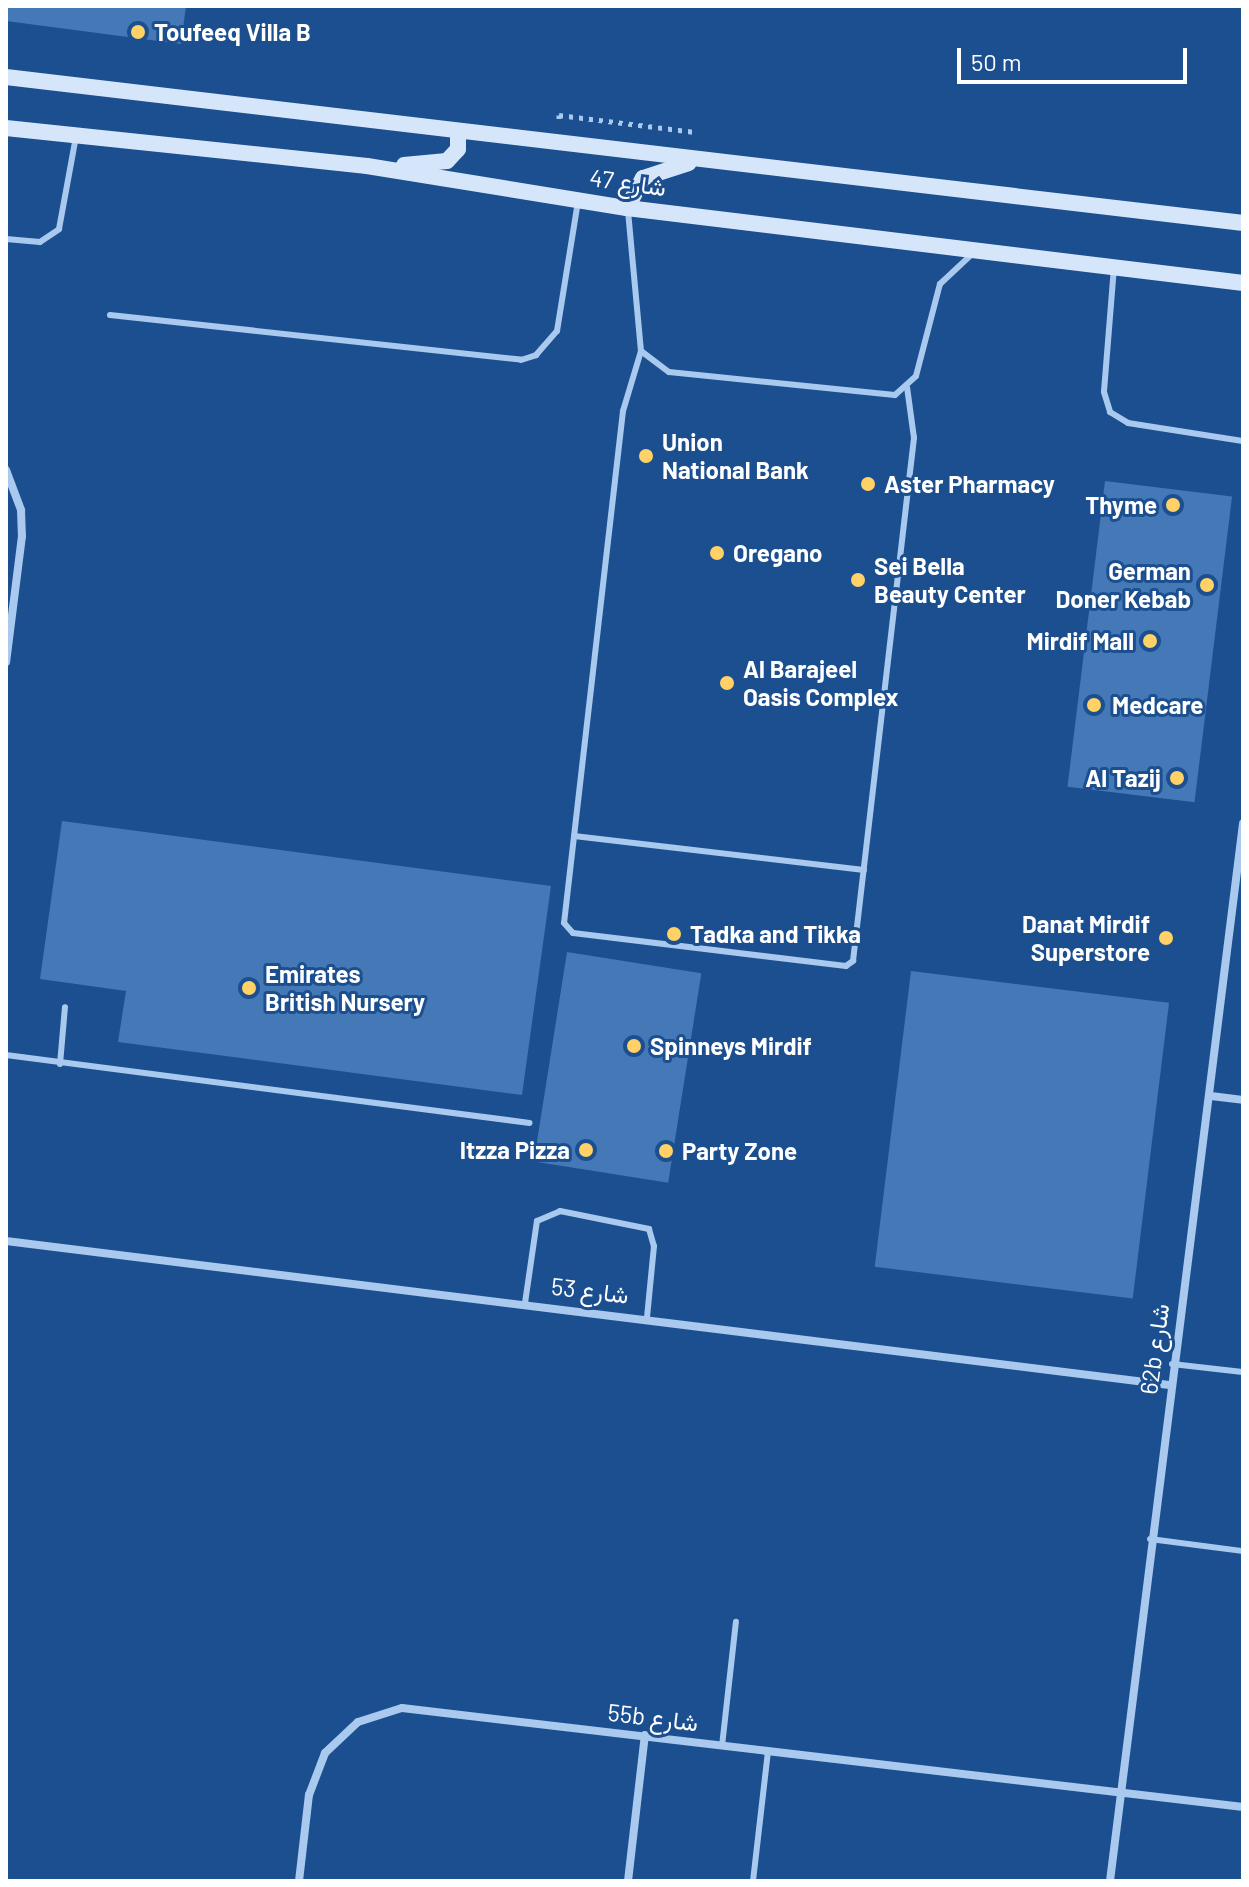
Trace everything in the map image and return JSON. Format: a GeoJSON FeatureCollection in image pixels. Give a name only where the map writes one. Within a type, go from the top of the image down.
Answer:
{"type":"FeatureCollection","features":[{"type":"Feature","properties":{"kind":"street","name":"شارع 47"},"geometry":{"type":"LineString","coordinates":[[6,77],[694,161],[1243,223]]}},
{"type":"Feature","properties":{"kind":"street","name":"شارع 47"},"geometry":{"type":"LineString","coordinates":[[6,128],[367,166],[627,208],[1243,283]]}},
{"type":"Feature","properties":{"kind":"street"},"geometry":{"type":"LineString","coordinates":[[367,166],[447,161],[458,149],[458,132]]}},
{"type":"Feature","properties":{"kind":"street"},"geometry":{"type":"LineString","coordinates":[[627,208],[643,178],[694,161]]}},
{"type":"Feature","properties":{"kind":"street"},"geometry":{"type":"LineString","coordinates":[[6,470],[21,510],[22,536],[6,660]]}},
{"type":"Feature","properties":{"kind":"street","name":"62b شارع"},"geometry":{"type":"LineString","coordinates":[[1110,1881],[1169,1385],[1211,1096],[1243,823]]}},
{"type":"Feature","properties":{"kind":"street"},"geometry":{"type":"LineString","coordinates":[[1211,1096],[1243,1100]]}},
{"type":"Feature","properties":{"kind":"street","name":"شارع 53"},"geometry":{"type":"LineString","coordinates":[[6,1241],[647,1317],[1169,1385]]}},
{"type":"Feature","properties":{"kind":"street","name":"55b شارع"},"geometry":{"type":"LineString","coordinates":[[299,1881],[314,1773],[340,1736],[379,1712],[424,1710],[1243,1807]]}},
{"type":"Feature","properties":{"kind":"street"},"geometry":{"type":"LineString","coordinates":[[628,1881],[645,1735]]}},
{"type":"Feature","properties":{"kind":"lane"},"geometry":{"type":"LineString","coordinates":[[6,239],[40,242],[59,229],[76,136]]}},
{"type":"Feature","properties":{"kind":"lane"},"geometry":{"type":"LineString","coordinates":[[110,315],[521,360],[536,355],[557,331],[578,200]]}},
{"type":"Feature","properties":{"kind":"lane"},"geometry":{"type":"LineString","coordinates":[[627,208],[641,351],[623,411],[574,836],[568,932],[846,966],[854,959],[915,428],[907,387]]}},
{"type":"Feature","properties":{"kind":"lane"},"geometry":{"type":"LineString","coordinates":[[641,351],[669,372],[880,398],[907,387],[921,362],[940,284],[979,250]]}},
{"type":"Feature","properties":{"kind":"lane"},"geometry":{"type":"LineString","coordinates":[[1114,267],[1104,392],[1110,412],[1128,423],[1243,441]]}},
{"type":"Feature","properties":{"kind":"lane"},"geometry":{"type":"LineString","coordinates":[[574,836],[864,870]]}},
{"type":"Feature","properties":{"kind":"lane"},"geometry":{"type":"LineString","coordinates":[[60,1064],[65,1007]]}},
{"type":"Feature","properties":{"kind":"lane"},"geometry":{"type":"LineString","coordinates":[[6,1055],[530,1123]]}},
{"type":"Feature","properties":{"kind":"lane"},"geometry":{"type":"LineString","coordinates":[[525,1303],[537,1221],[560,1211],[649,1229],[654,1246],[647,1317]]}},
{"type":"Feature","properties":{"kind":"lane"},"geometry":{"type":"LineString","coordinates":[[1172,1364],[1243,1372]]}},
{"type":"Feature","properties":{"kind":"lane"},"geometry":{"type":"LineString","coordinates":[[1150,1539],[1243,1551]]}},
{"type":"Feature","properties":{"kind":"lane"},"geometry":{"type":"LineString","coordinates":[[722,1746],[736,1622]]}},
{"type":"Feature","properties":{"kind":"lane"},"geometry":{"type":"LineString","coordinates":[[753,1881],[768,1751]]}},
{"type":"Feature","properties":{"kind":"building","name":"Toufeeq Villa B"},"geometry":{"type":"Polygon","coordinates":[[[6,6],[186,6],[181,44],[6,21],[6,6]]]}},
{"type":"Feature","properties":{"kind":"building","name":"Mirdif Mall"},"geometry":{"type":"Polygon","coordinates":[[[1105,481],[1232,497],[1195,802],[1067,787],[1105,481]]]}},
{"type":"Feature","properties":{"kind":"building"},"geometry":{"type":"Polygon","coordinates":[[[62,821],[551,886],[522,1095],[118,1042],[126,991],[40,979],[62,821]]]}},
{"type":"Feature","properties":{"kind":"building"},"geometry":{"type":"Polygon","coordinates":[[[567,952],[701,973],[668,1183],[534,1161],[567,952]]]}},
{"type":"Feature","properties":{"kind":"building"},"geometry":{"type":"Polygon","coordinates":[[[911,971],[1169,1003],[1133,1298],[875,1267],[911,971]]]}},
{"type":"Feature","properties":{"kind":"place","name":"Toufeeq Villa B"},"geometry":{"type":"Point","coordinates":[138,32]}},
{"type":"Feature","properties":{"kind":"place","name":"Union National Bank"},"geometry":{"type":"Point","coordinates":[646,456]}},
{"type":"Feature","properties":{"kind":"place","name":"Aster Pharmacy"},"geometry":{"type":"Point","coordinates":[868,484]}},
{"type":"Feature","properties":{"kind":"place","name":"Thyme"},"geometry":{"type":"Point","coordinates":[1173,505]}},
{"type":"Feature","properties":{"kind":"place","name":"Oregano"},"geometry":{"type":"Point","coordinates":[717,553]}},
{"type":"Feature","properties":{"kind":"place","name":"Sei Bella Beauty Center"},"geometry":{"type":"Point","coordinates":[858,580]}},
{"type":"Feature","properties":{"kind":"place","name":"German Doner Kebab"},"geometry":{"type":"Point","coordinates":[1207,585]}},
{"type":"Feature","properties":{"kind":"place","name":"Mirdif Mall"},"geometry":{"type":"Point","coordinates":[1150,641]}},
{"type":"Feature","properties":{"kind":"place","name":"Al Barajeel Oasis Complex"},"geometry":{"type":"Point","coordinates":[727,683]}},
{"type":"Feature","properties":{"kind":"place","name":"Medcare"},"geometry":{"type":"Point","coordinates":[1094,705]}},
{"type":"Feature","properties":{"kind":"place","name":"Al Tazij"},"geometry":{"type":"Point","coordinates":[1177,778]}},
{"type":"Feature","properties":{"kind":"place","name":"Tadka and Tikka"},"geometry":{"type":"Point","coordinates":[674,934]}},
{"type":"Feature","properties":{"kind":"place","name":"Danat Mirdif Superstore"},"geometry":{"type":"Point","coordinates":[1166,938]}},
{"type":"Feature","properties":{"kind":"place","name":"Emirates British Nursery"},"geometry":{"type":"Point","coordinates":[249,988]}},
{"type":"Feature","properties":{"kind":"place","name":"Spinneys Mirdif"},"geometry":{"type":"Point","coordinates":[634,1046]}},
{"type":"Feature","properties":{"kind":"place","name":"Itzza Pizza"},"geometry":{"type":"Point","coordinates":[586,1150]}},
{"type":"Feature","properties":{"kind":"place","name":"Party Zone"},"geometry":{"type":"Point","coordinates":[666,1151]}}]}
